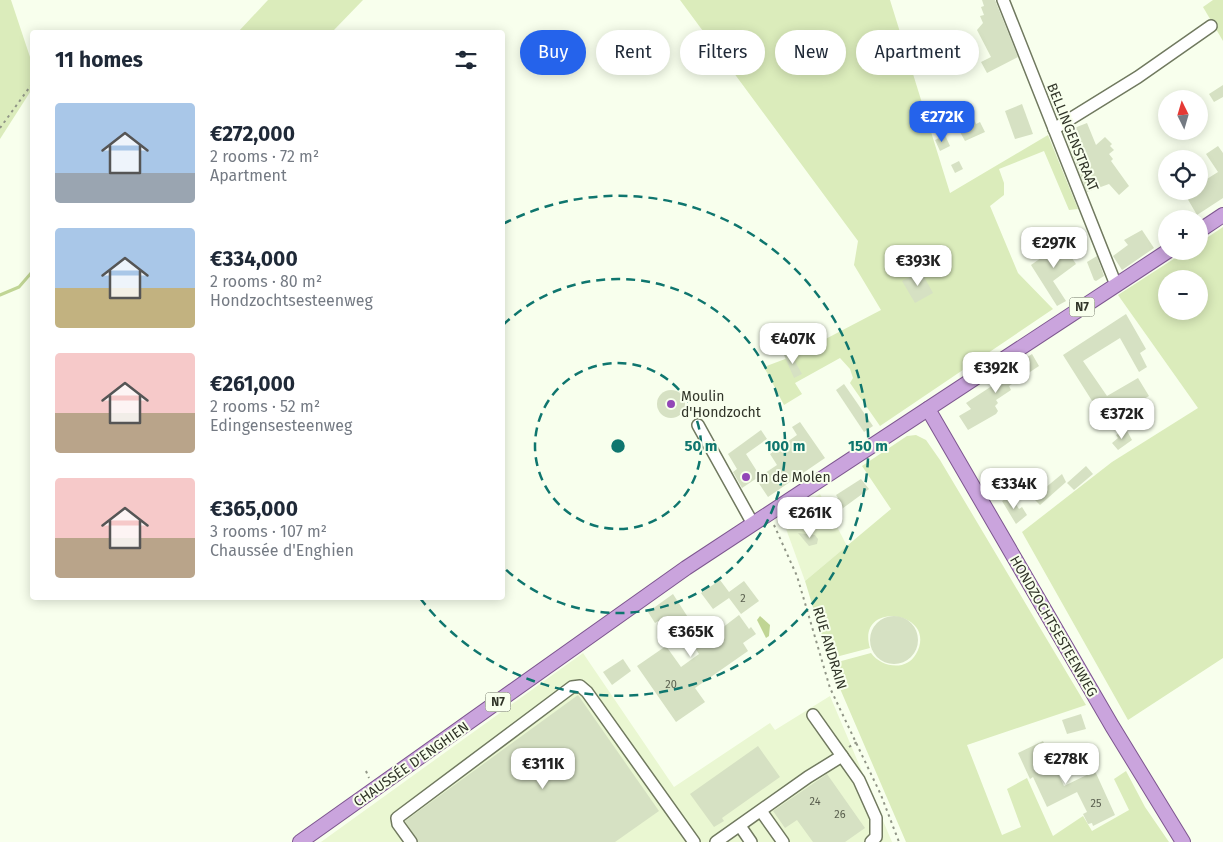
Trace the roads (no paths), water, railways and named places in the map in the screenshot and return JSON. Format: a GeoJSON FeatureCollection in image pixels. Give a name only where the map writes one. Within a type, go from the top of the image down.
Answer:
{"type":"FeatureCollection","features":[{"type":"Feature","properties":{"kind":"main road"},"geometry":{"type":"LineString","coordinates":[[1208,225],[1223,215]]}},
{"type":"Feature","properties":{"kind":"main road","name":"N7"},"geometry":{"type":"LineString","coordinates":[[928,409],[1158,258]]}},
{"type":"Feature","properties":{"kind":"main road","name":"CHAUSSÉE D'ENGHIEN"},"geometry":{"type":"LineString","coordinates":[[300,842],[686,568],[928,409]]}},
{"type":"Feature","properties":{"kind":"main road","name":"HONDZOCHTSESTEENWEG"},"geometry":{"type":"LineString","coordinates":[[928,409],[1112,726],[1183,842]]}},
{"type":"Feature","properties":{"kind":"street","name":"BELLINGENSTRAAT"},"geometry":{"type":"LineString","coordinates":[[1003,0],[1116,285]]}},
{"type":"Feature","properties":{"kind":"street"},"geometry":{"type":"LineString","coordinates":[[1054,129],[1138,77],[1211,26]]}},
{"type":"Feature","properties":{"kind":"street"},"geometry":{"type":"LineString","coordinates":[[698,425],[753,524]]}},
{"type":"Feature","properties":{"kind":"street"},"geometry":{"type":"LineString","coordinates":[[411,842],[398,824],[397,818],[556,698],[572,687],[580,686],[587,692],[694,842]]}},
{"type":"Feature","properties":{"kind":"street"},"geometry":{"type":"LineString","coordinates":[[813,715],[858,780],[876,818],[876,838],[871,842]]}},
{"type":"Feature","properties":{"kind":"street"},"geometry":{"type":"LineString","coordinates":[[716,842],[808,777],[842,756]]}},
{"type":"Feature","properties":{"kind":"street"},"geometry":{"type":"LineString","coordinates":[[761,811],[783,842]]}},
{"type":"Feature","properties":{"kind":"street"},"geometry":{"type":"LineString","coordinates":[[740,826],[751,842]]}},
{"type":"Feature","properties":{"kind":"waterway"},"geometry":{"type":"LineString","coordinates":[[0,295],[19,287],[30,274]]}},
{"type":"Feature","properties":{"kind":"place","name":"Moulin d'Hondzocht"},"geometry":{"type":"Point","coordinates":[671,404]}},
{"type":"Feature","properties":{"kind":"place","name":"In de Molen"},"geometry":{"type":"Point","coordinates":[746,477]}}]}
